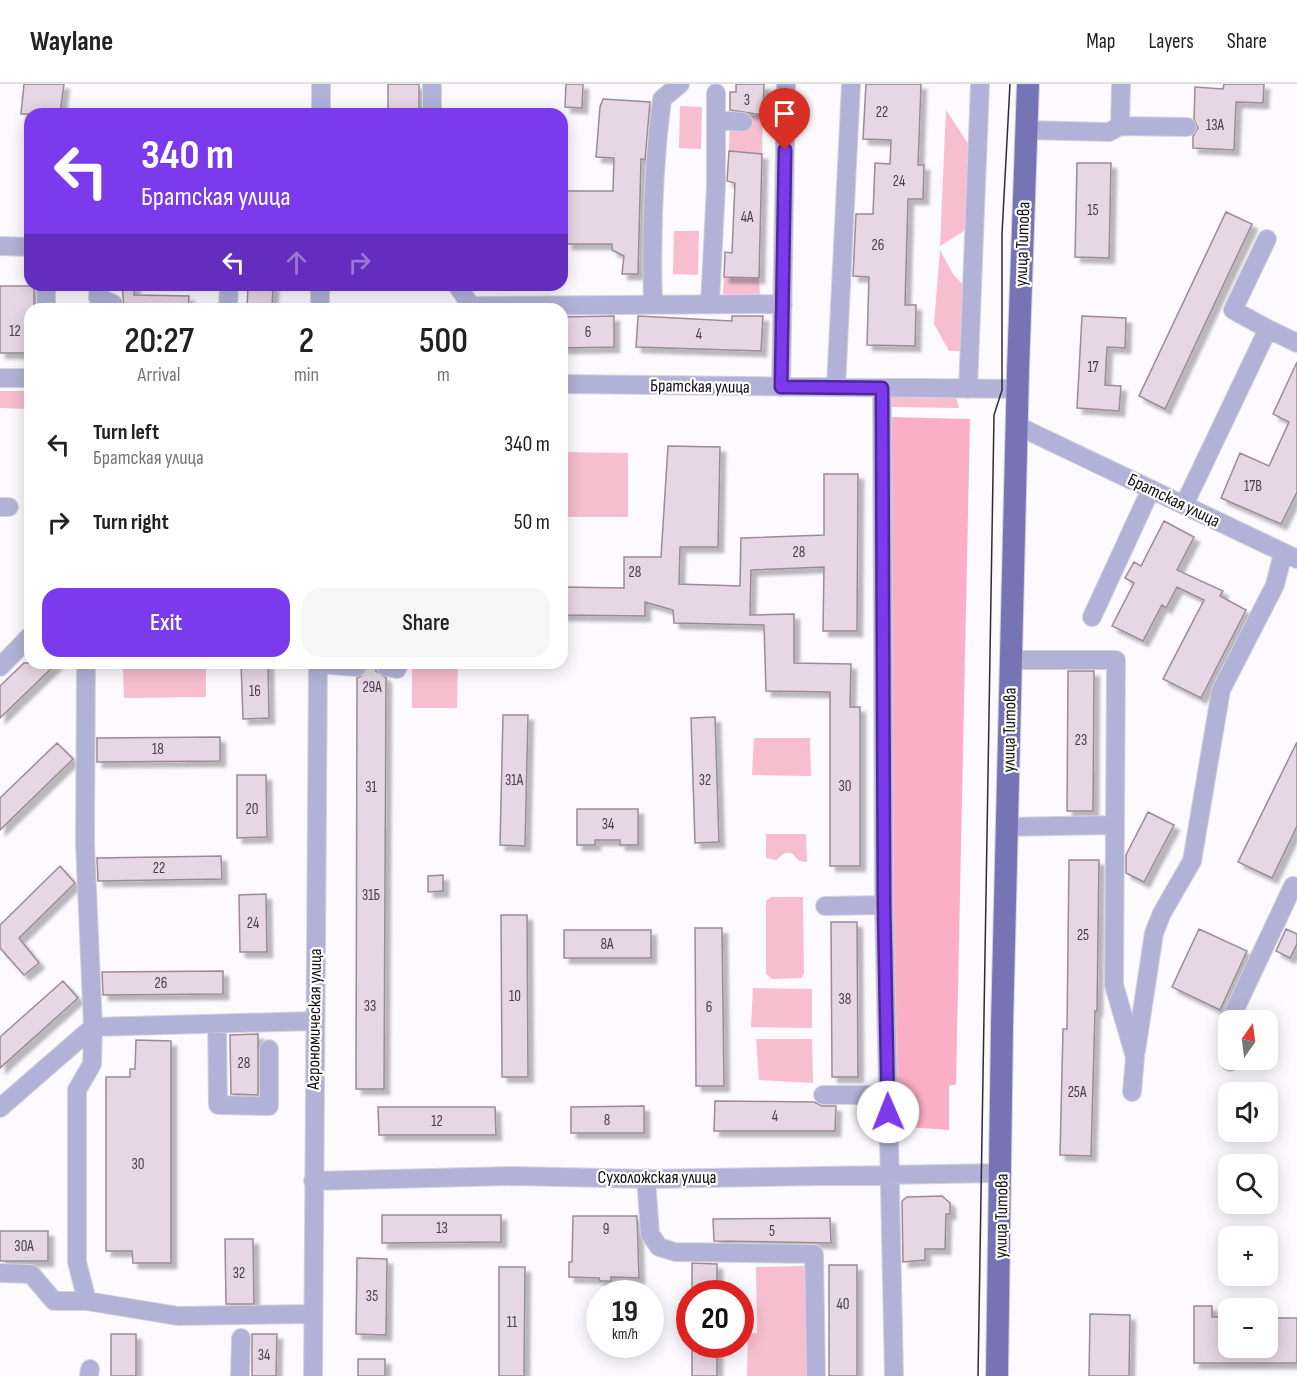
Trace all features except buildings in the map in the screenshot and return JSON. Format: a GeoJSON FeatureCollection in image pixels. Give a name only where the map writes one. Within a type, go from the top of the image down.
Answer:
{"type":"FeatureCollection","features":[{"type":"Feature","properties":{"kind":"main road","name":"улица Титова"},"geometry":{"type":"LineString","coordinates":[[997,1376],[1002,1026],[1028,84]]}},
{"type":"Feature","properties":{"kind":"street"},"geometry":{"type":"LineString","coordinates":[[321,84],[321,108]]}},
{"type":"Feature","properties":{"kind":"street"},"geometry":{"type":"LineString","coordinates":[[432,84],[432,108]]}},
{"type":"Feature","properties":{"kind":"street"},"geometry":{"type":"LineString","coordinates":[[653,304],[651,242],[655,155],[662,99],[680,84]]}},
{"type":"Feature","properties":{"kind":"street"},"geometry":{"type":"LineString","coordinates":[[781,387],[786,84]]}},
{"type":"Feature","properties":{"kind":"street"},"geometry":{"type":"LineString","coordinates":[[836,387],[851,84]]}},
{"type":"Feature","properties":{"kind":"street"},"geometry":{"type":"LineString","coordinates":[[968,389],[980,84]]}},
{"type":"Feature","properties":{"kind":"street"},"geometry":{"type":"LineString","coordinates":[[1120,126],[1121,84]]}},
{"type":"Feature","properties":{"kind":"street"},"geometry":{"type":"LineString","coordinates":[[710,303],[716,93]]}},
{"type":"Feature","properties":{"kind":"street"},"geometry":{"type":"LineString","coordinates":[[716,120],[743,122]]}},
{"type":"Feature","properties":{"kind":"street"},"geometry":{"type":"LineString","coordinates":[[1026,130],[1109,132],[1120,126],[1187,127]]}},
{"type":"Feature","properties":{"kind":"street"},"geometry":{"type":"LineString","coordinates":[[1267,239],[1233,310],[1297,343]]}},
{"type":"Feature","properties":{"kind":"street"},"geometry":{"type":"LineString","coordinates":[[0,246],[24,248]]}},
{"type":"Feature","properties":{"kind":"street"},"geometry":{"type":"LineString","coordinates":[[98,291],[98,297],[111,303]]}},
{"type":"Feature","properties":{"kind":"street"},"geometry":{"type":"LineString","coordinates":[[568,306],[783,304]]}},
{"type":"Feature","properties":{"kind":"street"},"geometry":{"type":"LineString","coordinates":[[1184,505],[1268,329]]}},
{"type":"Feature","properties":{"kind":"street"},"geometry":{"type":"LineString","coordinates":[[0,378],[24,378]]}},
{"type":"Feature","properties":{"kind":"street","name":"Братская улица"},"geometry":{"type":"LineString","coordinates":[[568,384],[1018,389]]}},
{"type":"Feature","properties":{"kind":"street"},"geometry":{"type":"LineString","coordinates":[[882,388],[884,905],[894,1376]]}},
{"type":"Feature","properties":{"kind":"street","name":"Братская улица"},"geometry":{"type":"LineString","coordinates":[[1018,426],[1290,556]]}},
{"type":"Feature","properties":{"kind":"street"},"geometry":{"type":"LineString","coordinates":[[1092,617],[1151,489]]}},
{"type":"Feature","properties":{"kind":"street"},"geometry":{"type":"LineString","coordinates":[[1132,1092],[1135,1057],[1154,933],[1162,913],[1192,861],[1221,690],[1290,556]]}},
{"type":"Feature","properties":{"kind":"street"},"geometry":{"type":"LineString","coordinates":[[0,667],[24,642]]}},
{"type":"Feature","properties":{"kind":"street"},"geometry":{"type":"LineString","coordinates":[[1011,660],[1116,660],[1114,985],[1135,1057]]}},
{"type":"Feature","properties":{"kind":"street"},"geometry":{"type":"LineString","coordinates":[[86,669],[85,843],[93,1027],[92,1064],[76,1090],[77,1262],[87,1301]]}},
{"type":"Feature","properties":{"kind":"street","name":"Агрономическая улица"},"geometry":{"type":"LineString","coordinates":[[313,1376],[318,669]]}},
{"type":"Feature","properties":{"kind":"street"},"geometry":{"type":"LineString","coordinates":[[1007,827],[1114,825]]}},
{"type":"Feature","properties":{"kind":"street"},"geometry":{"type":"LineString","coordinates":[[1235,1010],[1296,886]]}},
{"type":"Feature","properties":{"kind":"street"},"geometry":{"type":"LineString","coordinates":[[825,906],[884,905]]}},
{"type":"Feature","properties":{"kind":"street"},"geometry":{"type":"LineString","coordinates":[[0,1108],[93,1027],[314,1021]]}},
{"type":"Feature","properties":{"kind":"street"},"geometry":{"type":"LineString","coordinates":[[217,1024],[218,1105],[269,1106],[269,1049]]}},
{"type":"Feature","properties":{"kind":"street"},"geometry":{"type":"LineString","coordinates":[[823,1095],[888,1095]]}},
{"type":"Feature","properties":{"kind":"street","name":"Сухоложская улица"},"geometry":{"type":"LineString","coordinates":[[313,1182],[513,1176],[646,1178],[1001,1173]]}},
{"type":"Feature","properties":{"kind":"street"},"geometry":{"type":"LineString","coordinates":[[646,1178],[650,1234],[659,1247],[675,1252],[814,1254],[816,1376]]}},
{"type":"Feature","properties":{"kind":"street"},"geometry":{"type":"LineString","coordinates":[[0,1274],[32,1274],[54,1300],[87,1301],[178,1316],[312,1314]]}},
{"type":"Feature","properties":{"kind":"street"},"geometry":{"type":"LineString","coordinates":[[240,1376],[241,1338]]}},
{"type":"Feature","properties":{"kind":"shaded area"},"geometry":{"type":"Polygon","coordinates":[[[680,106],[702,107],[701,149],[679,148],[680,106]]]}},
{"type":"Feature","properties":{"kind":"shaded area"},"geometry":{"type":"Polygon","coordinates":[[[946,110],[971,148],[967,229],[940,246],[946,110]]]}},
{"type":"Feature","properties":{"kind":"shaded area"},"geometry":{"type":"Polygon","coordinates":[[[730,114],[763,115],[762,154],[729,151],[730,114]]]}},
{"type":"Feature","properties":{"kind":"shaded area"},"geometry":{"type":"Polygon","coordinates":[[[674,231],[699,231],[698,275],[673,274],[674,231]]]}},
{"type":"Feature","properties":{"kind":"shaded area"},"geometry":{"type":"Polygon","coordinates":[[[940,250],[953,274],[965,287],[962,351],[949,351],[934,324],[940,250]]]}},
{"type":"Feature","properties":{"kind":"shaded area"},"geometry":{"type":"Polygon","coordinates":[[[724,277],[759,278],[760,297],[723,294],[724,277]]]}},
{"type":"Feature","properties":{"kind":"shaded area"},"geometry":{"type":"Polygon","coordinates":[[[0,391],[24,391],[24,409],[0,408],[0,391]]]}},
{"type":"Feature","properties":{"kind":"shaded area"},"geometry":{"type":"Polygon","coordinates":[[[896,392],[955,394],[959,408],[891,407],[890,398],[896,392]]]}},
{"type":"Feature","properties":{"kind":"shaded area"},"geometry":{"type":"Polygon","coordinates":[[[887,417],[970,419],[956,1084],[949,1086],[949,1130],[893,1126],[887,417]]]}},
{"type":"Feature","properties":{"kind":"shaded area"},"geometry":{"type":"Polygon","coordinates":[[[568,452],[628,453],[628,517],[568,517],[568,452]]]}},
{"type":"Feature","properties":{"kind":"shaded area"},"geometry":{"type":"Polygon","coordinates":[[[123,669],[206,669],[206,697],[124,698],[123,669]]]}},
{"type":"Feature","properties":{"kind":"shaded area"},"geometry":{"type":"Polygon","coordinates":[[[412,669],[458,669],[457,708],[412,708],[412,669]]]}},
{"type":"Feature","properties":{"kind":"shaded area"},"geometry":{"type":"Polygon","coordinates":[[[754,738],[810,738],[811,776],[752,775],[754,738]]]}},
{"type":"Feature","properties":{"kind":"shaded area"},"geometry":{"type":"Polygon","coordinates":[[[766,834],[806,834],[807,862],[799,861],[792,853],[785,853],[776,860],[766,858],[766,834]]]}},
{"type":"Feature","properties":{"kind":"shaded area"},"geometry":{"type":"Polygon","coordinates":[[[771,897],[803,897],[804,974],[801,978],[772,979],[766,974],[766,901],[771,897]]]}},
{"type":"Feature","properties":{"kind":"shaded area"},"geometry":{"type":"Polygon","coordinates":[[[753,988],[812,989],[812,1028],[751,1027],[753,988]]]}},
{"type":"Feature","properties":{"kind":"shaded area"},"geometry":{"type":"Polygon","coordinates":[[[756,1039],[812,1039],[813,1083],[759,1080],[756,1039]]]}},
{"type":"Feature","properties":{"kind":"shaded area"},"geometry":{"type":"Polygon","coordinates":[[[805,1266],[807,1376],[747,1376],[747,1358],[754,1358],[754,1333],[757,1333],[756,1267],[805,1266]]]}},
{"type":"Feature","properties":{"kind":"tram line"},"geometry":{"type":"LineString","coordinates":[[978,1376],[994,415],[1002,390],[1002,234],[1010,84]]}},
{"type":"Feature","properties":{"kind":"route"},"geometry":{"type":"LineString","coordinates":[[785,150],[781,387],[882,388],[884,905],[888,1112]]}}]}
